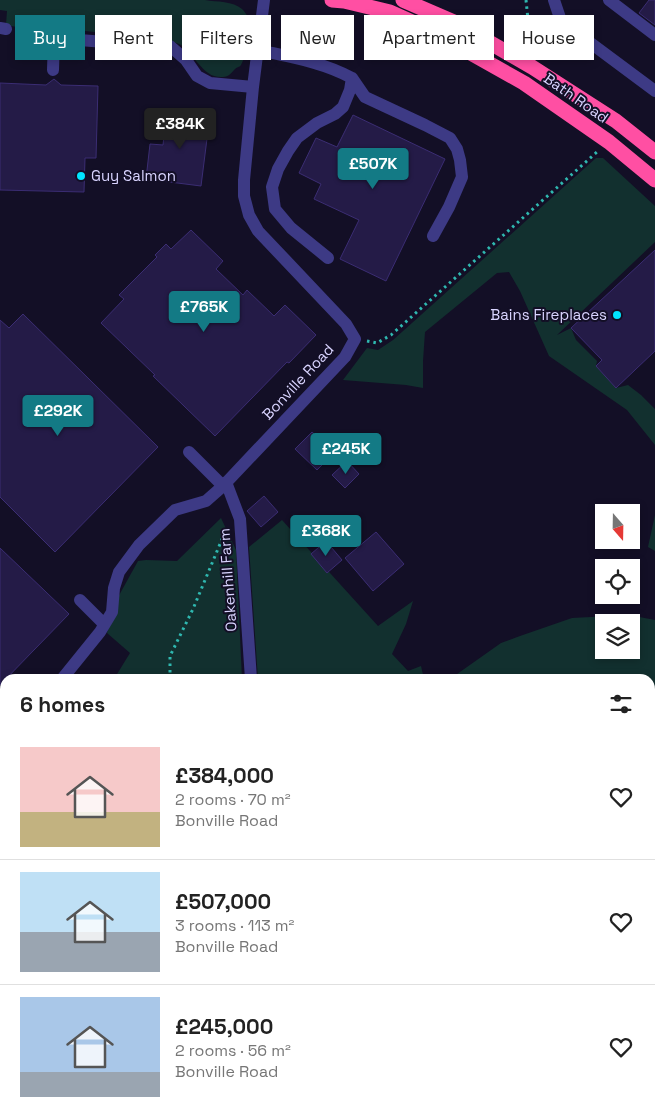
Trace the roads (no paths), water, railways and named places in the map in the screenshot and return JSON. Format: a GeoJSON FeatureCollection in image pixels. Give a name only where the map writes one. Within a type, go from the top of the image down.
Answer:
{"type":"FeatureCollection","features":[{"type":"Feature","properties":{"kind":"highway","name":"Bath Road"},"geometry":{"type":"LineString","coordinates":[[332,0],[390,12],[428,28],[524,83],[609,142],[655,180]]}},
{"type":"Feature","properties":{"kind":"highway","name":"Bath Road"},"geometry":{"type":"LineString","coordinates":[[403,0],[456,23],[532,67],[616,121],[655,152]]}},
{"type":"Feature","properties":{"kind":"street","name":"Bonville Road"},"geometry":{"type":"LineString","coordinates":[[262,15],[264,0]]}},
{"type":"Feature","properties":{"kind":"street"},"geometry":{"type":"LineString","coordinates":[[554,0],[561,21],[655,91]]}},
{"type":"Feature","properties":{"kind":"street"},"geometry":{"type":"LineString","coordinates":[[610,0],[655,35]]}},
{"type":"Feature","properties":{"kind":"street"},"geometry":{"type":"LineString","coordinates":[[53,70],[54,38],[170,46],[186,60],[197,76],[210,83],[253,87]]}},
{"type":"Feature","properties":{"kind":"street"},"geometry":{"type":"LineString","coordinates":[[271,53],[336,69],[352,78],[365,97],[450,138],[457,149],[462,177],[449,207],[433,236]]}},
{"type":"Feature","properties":{"kind":"street","name":"Bonville Road"},"geometry":{"type":"LineString","coordinates":[[66,674],[100,632],[112,612],[114,588],[119,572],[139,545],[175,510],[206,501],[225,484],[345,357],[355,339],[346,324],[258,231],[249,215],[244,196],[244,180],[257,60]]}},
{"type":"Feature","properties":{"kind":"street"},"geometry":{"type":"LineString","coordinates":[[328,258],[291,228],[275,209],[272,187],[278,169],[298,138],[317,123],[335,114],[343,107],[350,90],[352,78]]}},
{"type":"Feature","properties":{"kind":"street"},"geometry":{"type":"LineString","coordinates":[[189,452],[225,484]]}},
{"type":"Feature","properties":{"kind":"street","name":"Oakenhill Farm"},"geometry":{"type":"LineString","coordinates":[[225,484],[240,518],[251,674]]}},
{"type":"Feature","properties":{"kind":"street"},"geometry":{"type":"LineString","coordinates":[[80,600],[104,624]]}},
{"type":"Feature","properties":{"kind":"place","name":"Guy Salmon"},"geometry":{"type":"Point","coordinates":[81,176]}},
{"type":"Feature","properties":{"kind":"place","name":"Bains Fireplaces"},"geometry":{"type":"Point","coordinates":[617,315]}}]}
